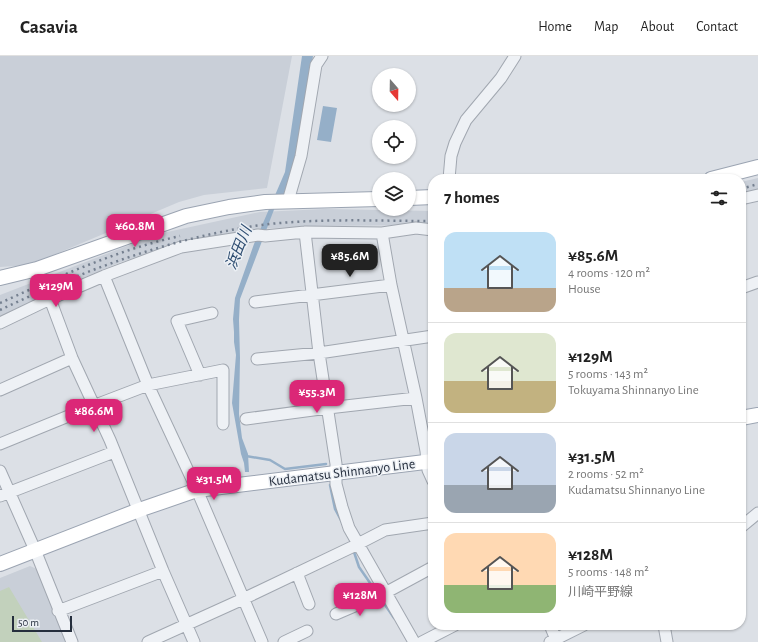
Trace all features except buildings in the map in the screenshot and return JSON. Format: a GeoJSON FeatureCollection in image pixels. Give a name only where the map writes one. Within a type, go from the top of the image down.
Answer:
{"type":"FeatureCollection","features":[{"type":"Feature","properties":{"kind":"main road"},"geometry":{"type":"LineString","coordinates":[[730,174],[758,167]]}},
{"type":"Feature","properties":{"kind":"main road"},"geometry":{"type":"LineString","coordinates":[[416,198],[428,197]]}},
{"type":"Feature","properties":{"kind":"main road"},"geometry":{"type":"LineString","coordinates":[[0,278],[37,269],[186,216],[229,207],[281,201],[372,199]]}},
{"type":"Feature","properties":{"kind":"main road"},"geometry":{"type":"LineString","coordinates":[[746,417],[758,415]]}},
{"type":"Feature","properties":{"kind":"main road","name":"Kudamatsu Shinnanyo Line"},"geometry":{"type":"LineString","coordinates":[[0,564],[139,510],[197,490],[428,461]]}},
{"type":"Feature","properties":{"kind":"street"},"geometry":{"type":"LineString","coordinates":[[281,201],[301,156],[316,64],[322,56]]}},
{"type":"Feature","properties":{"kind":"street"},"geometry":{"type":"LineString","coordinates":[[449,174],[451,156],[455,143],[466,120],[501,78],[515,56]]}},
{"type":"Feature","properties":{"kind":"street"},"geometry":{"type":"LineString","coordinates":[[746,198],[758,195]]}},
{"type":"Feature","properties":{"kind":"street"},"geometry":{"type":"LineString","coordinates":[[0,323],[50,298],[181,247],[305,232],[382,233],[416,228],[428,229]]}},
{"type":"Feature","properties":{"kind":"street"},"geometry":{"type":"LineString","coordinates":[[305,232],[319,353],[337,473],[336,484],[342,507],[355,546],[380,595],[414,642]]}},
{"type":"Feature","properties":{"kind":"street"},"geometry":{"type":"LineString","coordinates":[[382,233],[391,285],[428,452]]}},
{"type":"Feature","properties":{"kind":"street"},"geometry":{"type":"LineString","coordinates":[[104,276],[148,385],[197,490],[262,642]]}},
{"type":"Feature","properties":{"kind":"street"},"geometry":{"type":"LineString","coordinates":[[746,286],[758,282]]}},
{"type":"Feature","properties":{"kind":"street"},"geometry":{"type":"LineString","coordinates":[[255,302],[391,285]]}},
{"type":"Feature","properties":{"kind":"street"},"geometry":{"type":"LineString","coordinates":[[50,298],[72,358],[139,510],[163,571],[194,642]]}},
{"type":"Feature","properties":{"kind":"street"},"geometry":{"type":"LineString","coordinates":[[200,374],[177,321],[212,313]]}},
{"type":"Feature","properties":{"kind":"street"},"geometry":{"type":"LineString","coordinates":[[257,359],[319,353],[428,337]]}},
{"type":"Feature","properties":{"kind":"street"},"geometry":{"type":"LineString","coordinates":[[0,390],[72,358]]}},
{"type":"Feature","properties":{"kind":"street"},"geometry":{"type":"LineString","coordinates":[[0,444],[148,385],[223,370],[223,424]]}},
{"type":"Feature","properties":{"kind":"street"},"geometry":{"type":"LineString","coordinates":[[246,419],[416,398]]}},
{"type":"Feature","properties":{"kind":"street"},"geometry":{"type":"LineString","coordinates":[[5,494],[114,452]]}},
{"type":"Feature","properties":{"kind":"street"},"geometry":{"type":"LineString","coordinates":[[0,471],[5,494],[35,550],[58,611],[72,642]]}},
{"type":"Feature","properties":{"kind":"street"},"geometry":{"type":"LineString","coordinates":[[746,523],[758,513]]}},
{"type":"Feature","properties":{"kind":"street"},"geometry":{"type":"LineString","coordinates":[[148,642],[244,599],[385,530],[428,524]]}},
{"type":"Feature","properties":{"kind":"street"},"geometry":{"type":"LineString","coordinates":[[336,614],[380,595],[428,569]]}},
{"type":"Feature","properties":{"kind":"street"},"geometry":{"type":"LineString","coordinates":[[58,611],[163,571]]}},
{"type":"Feature","properties":{"kind":"street"},"geometry":{"type":"LineString","coordinates":[[297,573],[309,604]]}},
{"type":"Feature","properties":{"kind":"street"},"geometry":{"type":"LineString","coordinates":[[422,642],[445,630]]}},
{"type":"Feature","properties":{"kind":"street"},"geometry":{"type":"LineString","coordinates":[[551,630],[554,641],[575,630]]}},
{"type":"Feature","properties":{"kind":"street"},"geometry":{"type":"LineString","coordinates":[[665,630],[667,642]]}},
{"type":"Feature","properties":{"kind":"street"},"geometry":{"type":"LineString","coordinates":[[284,642],[307,631]]}},
{"type":"Feature","properties":{"kind":"shaded area"},"geometry":{"type":"Polygon","coordinates":[[[0,56],[292,56],[267,188],[204,195],[179,202],[30,265],[0,267],[0,56]]]}},
{"type":"Feature","properties":{"kind":"shaded area"},"geometry":{"type":"Polygon","coordinates":[[[758,178],[758,192],[746,195],[746,181],[758,178]]]}},
{"type":"Feature","properties":{"kind":"shaded area"},"geometry":{"type":"Polygon","coordinates":[[[325,209],[372,210],[372,216],[416,216],[416,211],[428,211],[428,225],[315,226],[257,229],[186,242],[121,262],[82,278],[0,317],[0,295],[158,234],[260,212],[325,209]]]}},
{"type":"Feature","properties":{"kind":"shaded area"},"geometry":{"type":"Polygon","coordinates":[[[30,566],[37,569],[66,642],[0,642],[0,578],[30,566]]]}},
{"type":"Feature","properties":{"kind":"green space"},"geometry":{"type":"Polygon","coordinates":[[[9,587],[42,642],[0,642],[0,591],[9,587]]]}},
{"type":"Feature","properties":{"kind":"water"},"geometry":{"type":"Polygon","coordinates":[[[302,56],[313,56],[298,155],[286,192],[275,207],[240,299],[239,414],[242,438],[248,454],[249,472],[245,472],[232,403],[236,355],[233,319],[235,298],[254,244],[285,172],[302,56]]]}},
{"type":"Feature","properties":{"kind":"water"},"geometry":{"type":"Polygon","coordinates":[[[323,106],[337,108],[331,142],[317,140],[323,106]]]}},
{"type":"Feature","properties":{"kind":"waterway"},"geometry":{"type":"LineString","coordinates":[[246,456],[270,460],[285,469],[326,464]]}},
{"type":"Feature","properties":{"kind":"waterway"},"geometry":{"type":"LineString","coordinates":[[330,485],[335,509],[343,524]]}},
{"type":"Feature","properties":{"kind":"waterway"},"geometry":{"type":"LineString","coordinates":[[353,549],[359,567],[377,593]]}},
{"type":"Feature","properties":{"kind":"waterway"},"geometry":{"type":"LineString","coordinates":[[381,599],[394,618]]}},
{"type":"Feature","properties":{"kind":"railway"},"geometry":{"type":"LineString","coordinates":[[746,188],[758,184]]}},
{"type":"Feature","properties":{"kind":"railway"},"geometry":{"type":"LineString","coordinates":[[0,310],[95,269],[160,247],[193,238],[261,225],[303,221],[428,221]]}},
{"type":"Feature","properties":{"kind":"railway"},"geometry":{"type":"LineString","coordinates":[[0,303],[111,256],[180,236]]}},
{"type":"Feature","properties":{"kind":"water label","name":"浜田川"},"geometry":{"type":"Point","coordinates":[239,248]}}]}
